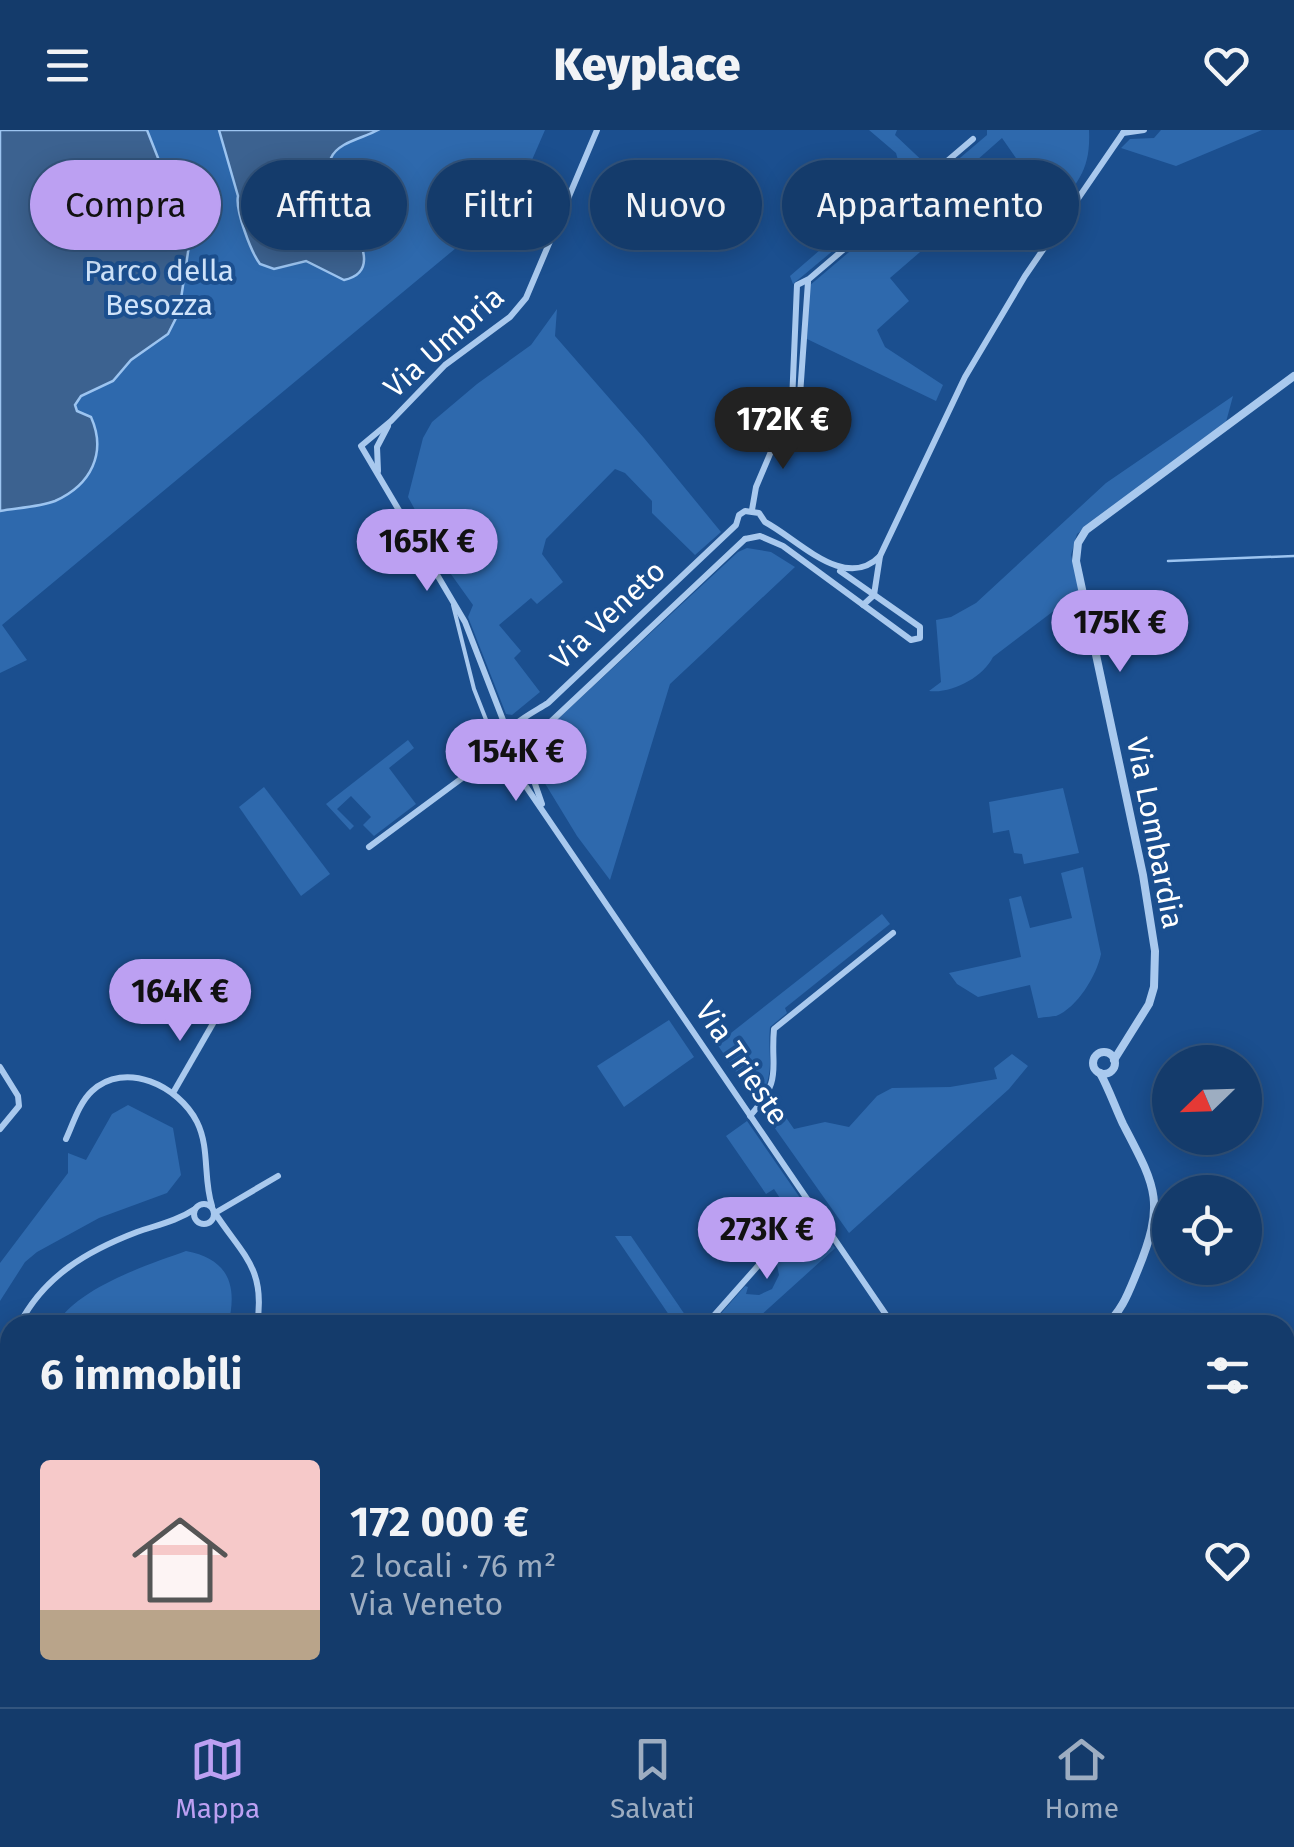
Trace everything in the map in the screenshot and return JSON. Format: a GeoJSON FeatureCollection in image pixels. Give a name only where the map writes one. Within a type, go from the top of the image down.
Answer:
{"type":"FeatureCollection","features":[{"type":"Feature","properties":{"kind":"street","name":"Via Umbria"},"geometry":{"type":"LineString","coordinates":[[380,478],[361,446],[445,365],[510,317],[526,298],[598,130]]}},
{"type":"Feature","properties":{"kind":"street"},"geometry":{"type":"LineString","coordinates":[[864,605],[874,595],[880,556],[974,361],[1032,266],[1123,132],[1144,130]]}},
{"type":"Feature","properties":{"kind":"street"},"geometry":{"type":"LineString","coordinates":[[752,510],[756,487],[792,402],[797,285],[809,279],[973,139]]}},
{"type":"Feature","properties":{"kind":"street","name":"Via Lombardia"},"geometry":{"type":"LineString","coordinates":[[1104,1073],[1152,996],[1155,952],[1076,546],[1086,530],[1294,376]]}},
{"type":"Feature","properties":{"kind":"street","name":"Via Umbria"},"geometry":{"type":"LineString","coordinates":[[380,478],[378,447],[391,421]]}},
{"type":"Feature","properties":{"kind":"street"},"geometry":{"type":"LineString","coordinates":[[380,478],[464,622],[508,734]]}},
{"type":"Feature","properties":{"kind":"street"},"geometry":{"type":"LineString","coordinates":[[752,510],[759,512],[765,522],[920,628],[920,638],[910,640],[783,546],[760,536],[745,538],[736,526],[739,515],[752,510]]}},
{"type":"Feature","properties":{"kind":"street"},"geometry":{"type":"LineString","coordinates":[[760,536],[765,522]]}},
{"type":"Feature","properties":{"kind":"street","name":"Via Veneto"},"geometry":{"type":"LineString","coordinates":[[508,734],[520,719],[548,703],[736,526]]}},
{"type":"Feature","properties":{"kind":"street","name":"Via Veneto"},"geometry":{"type":"LineString","coordinates":[[526,744],[745,538]]}},
{"type":"Feature","properties":{"kind":"street"},"geometry":{"type":"LineString","coordinates":[[836,568],[862,568],[880,556]]}},
{"type":"Feature","properties":{"kind":"street"},"geometry":{"type":"LineString","coordinates":[[452,600],[474,689],[500,748],[553,828]]}},
{"type":"Feature","properties":{"kind":"street"},"geometry":{"type":"LineString","coordinates":[[508,734],[519,735],[526,744],[524,755],[553,828]]}},
{"type":"Feature","properties":{"kind":"street"},"geometry":{"type":"LineString","coordinates":[[370,847],[500,748],[508,734]]}},
{"type":"Feature","properties":{"kind":"street"},"geometry":{"type":"LineString","coordinates":[[510,760],[524,755]]}},
{"type":"Feature","properties":{"kind":"street","name":"Via Trieste"},"geometry":{"type":"LineString","coordinates":[[553,828],[886,1315]]}},
{"type":"Feature","properties":{"kind":"street"},"geometry":{"type":"LineString","coordinates":[[750,1116],[765,1097],[774,1076],[774,1029],[894,932]]}},
{"type":"Feature","properties":{"kind":"street"},"geometry":{"type":"LineString","coordinates":[[173,1093],[218,1013]]}},
{"type":"Feature","properties":{"kind":"street","name":"Via Lombardia"},"geometry":{"type":"LineString","coordinates":[[1107,1052],[1124,1042]]}},
{"type":"Feature","properties":{"kind":"street"},"geometry":{"type":"LineString","coordinates":[[1114,1060],[1107,1052],[1099,1053],[1093,1061],[1104,1073],[1106,1086],[1152,1180],[1156,1207],[1152,1231],[1133,1282],[1114,1315]]}},
{"type":"Feature","properties":{"kind":"street"},"geometry":{"type":"LineString","coordinates":[[0,1067],[18,1096],[19,1106],[0,1129]]}},
{"type":"Feature","properties":{"kind":"street"},"geometry":{"type":"LineString","coordinates":[[66,1140],[85,1099],[102,1083],[126,1076],[173,1093],[186,1105],[202,1134],[213,1210],[210,1222],[202,1224]]}},
{"type":"Feature","properties":{"kind":"street"},"geometry":{"type":"LineString","coordinates":[[202,1224],[194,1217],[206,1176]]}},
{"type":"Feature","properties":{"kind":"street"},"geometry":{"type":"LineString","coordinates":[[213,1210],[278,1176]]}},
{"type":"Feature","properties":{"kind":"street"},"geometry":{"type":"LineString","coordinates":[[24,1315],[61,1270],[206,1203],[253,1264],[259,1284],[257,1315]]}},
{"type":"Feature","properties":{"kind":"street"},"geometry":{"type":"LineString","coordinates":[[714,1315],[811,1206]]}},
{"type":"Feature","properties":{"kind":"street"},"geometry":{"type":"LineString","coordinates":[[173,1221],[222,1228],[232,1236]]}},
{"type":"Feature","properties":{"kind":"green space","name":"Parco della Besozza"},"geometry":{"type":"Polygon","coordinates":[[[0,130],[545,130],[532,160],[427,160],[427,250],[454,250],[2,625],[27,660],[0,673],[0,130]]]}},
{"type":"Feature","properties":{"kind":"green space"},"geometry":{"type":"Polygon","coordinates":[[[869,130],[897,130],[895,135],[921,160],[898,160],[896,153],[869,130]]]}},
{"type":"Feature","properties":{"kind":"green space"},"geometry":{"type":"Polygon","coordinates":[[[987,130],[1089,130],[1088,156],[1079,178],[1079,160],[1017,160],[1002,138],[977,160],[958,160],[987,135],[987,130]]]}},
{"type":"Feature","properties":{"kind":"green space"},"geometry":{"type":"Polygon","coordinates":[[[1161,130],[1262,130],[1176,166],[1121,148],[1130,139],[1154,138],[1161,130]]]}},
{"type":"Feature","properties":{"kind":"green space"},"geometry":{"type":"Polygon","coordinates":[[[820,250],[834,250],[793,284],[790,276],[820,250]]]}},
{"type":"Feature","properties":{"kind":"green space"},"geometry":{"type":"Polygon","coordinates":[[[851,250],[922,250],[890,278],[909,301],[877,330],[885,347],[943,385],[936,401],[807,339],[809,286],[851,250]]]}},
{"type":"Feature","properties":{"kind":"green space"},"geometry":{"type":"Polygon","coordinates":[[[557,309],[555,336],[721,532],[695,555],[652,513],[652,501],[625,473],[615,469],[546,539],[542,554],[563,582],[537,604],[531,598],[499,625],[521,651],[514,658],[540,692],[512,715],[506,714],[468,617],[473,605],[448,570],[408,497],[423,438],[432,422],[531,345],[557,309]]]}},
{"type":"Feature","properties":{"kind":"green space"},"geometry":{"type":"Polygon","coordinates":[[[1233,396],[1226,422],[1077,534],[1071,555],[1080,591],[993,657],[974,677],[957,687],[929,691],[941,682],[936,620],[951,617],[976,603],[1106,483],[1233,396]]]}},
{"type":"Feature","properties":{"kind":"green space"},"geometry":{"type":"Polygon","coordinates":[[[747,548],[771,552],[795,567],[670,684],[610,880],[577,836],[535,767],[534,741],[738,552],[747,548]]]}},
{"type":"Feature","properties":{"kind":"green space"},"geometry":{"type":"Polygon","coordinates":[[[408,740],[414,748],[389,768],[416,804],[374,836],[363,825],[371,817],[351,796],[337,809],[354,826],[350,830],[326,804],[408,740]]]}},
{"type":"Feature","properties":{"kind":"green space"},"geometry":{"type":"Polygon","coordinates":[[[264,787],[330,874],[301,896],[239,807],[264,787]]]}},
{"type":"Feature","properties":{"kind":"green space"},"geometry":{"type":"Polygon","coordinates":[[[1063,788],[1079,853],[1024,864],[1022,854],[1014,853],[1009,830],[993,833],[989,802],[1063,788]]]}},
{"type":"Feature","properties":{"kind":"green space"},"geometry":{"type":"Polygon","coordinates":[[[1083,867],[1101,954],[1091,981],[1071,1006],[1056,1016],[1038,1018],[1030,985],[978,997],[957,984],[949,973],[1021,957],[1009,899],[1021,896],[1030,928],[1072,918],[1061,873],[1083,867]]]}},
{"type":"Feature","properties":{"kind":"green space"},"geometry":{"type":"Polygon","coordinates":[[[882,914],[890,924],[785,1008],[787,1013],[770,1027],[769,1074],[757,1103],[717,1044],[882,914]]]}},
{"type":"Feature","properties":{"kind":"green space"},"geometry":{"type":"Polygon","coordinates":[[[669,1020],[694,1057],[624,1107],[597,1066],[669,1020]]]}},
{"type":"Feature","properties":{"kind":"green space"},"geometry":{"type":"Polygon","coordinates":[[[1012,1054],[1028,1066],[1009,1089],[849,1233],[762,1110],[771,1096],[794,1129],[825,1122],[849,1127],[877,1096],[892,1088],[950,1087],[997,1079],[994,1068],[1012,1054]]]}},
{"type":"Feature","properties":{"kind":"green space"},"geometry":{"type":"Polygon","coordinates":[[[128,1105],[173,1128],[181,1175],[167,1193],[99,1218],[37,1252],[25,1262],[0,1301],[0,1263],[68,1173],[68,1153],[86,1160],[112,1114],[128,1105]]]}},
{"type":"Feature","properties":{"kind":"green space"},"geometry":{"type":"Polygon","coordinates":[[[747,1121],[805,1205],[793,1218],[774,1189],[766,1194],[726,1136],[747,1121]]]}},
{"type":"Feature","properties":{"kind":"green space"},"geometry":{"type":"Polygon","coordinates":[[[810,1213],[835,1248],[761,1315],[720,1315],[745,1286],[746,1294],[759,1295],[772,1289],[779,1275],[776,1260],[769,1259],[810,1213]]]}},
{"type":"Feature","properties":{"kind":"green space"},"geometry":{"type":"Polygon","coordinates":[[[615,1236],[631,1236],[685,1315],[669,1315],[615,1236]]]}},
{"type":"Feature","properties":{"kind":"green space"},"geometry":{"type":"Polygon","coordinates":[[[186,1251],[201,1255],[212,1260],[227,1276],[232,1298],[230,1315],[64,1315],[96,1289],[186,1251]]]}},
{"type":"Feature","properties":{"kind":"shaded area"},"geometry":{"type":"Polygon","coordinates":[[[0,130],[147,130],[159,160],[30,160],[30,250],[188,250],[179,312],[168,334],[131,360],[113,381],[81,396],[75,405],[77,411],[91,417],[96,430],[96,455],[86,477],[55,501],[0,511],[0,130]]]}},
{"type":"Feature","properties":{"kind":"shaded area"},"geometry":{"type":"Polygon","coordinates":[[[219,130],[378,130],[345,144],[331,160],[241,160],[241,221],[219,130]]]}},
{"type":"Feature","properties":{"kind":"shaded area"},"geometry":{"type":"Polygon","coordinates":[[[253,250],[362,250],[364,261],[359,273],[344,280],[306,261],[274,269],[260,264],[253,250]]]}},
{"type":"Feature","properties":{"kind":"waterway"},"geometry":{"type":"LineString","coordinates":[[1168,561],[1294,556]]}}]}
